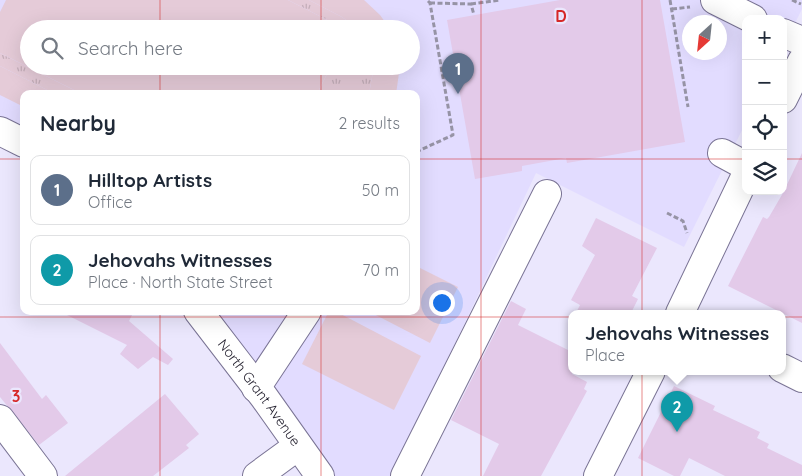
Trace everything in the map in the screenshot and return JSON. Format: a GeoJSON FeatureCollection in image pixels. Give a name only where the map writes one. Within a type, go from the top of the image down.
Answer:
{"type":"FeatureCollection","features":[{"type":"Feature","properties":{"kind":"street"},"geometry":{"type":"LineString","coordinates":[[716,0],[745,15]]}},
{"type":"Feature","properties":{"kind":"street"},"geometry":{"type":"LineString","coordinates":[[787,35],[802,41]]}},
{"type":"Feature","properties":{"kind":"street"},"geometry":{"type":"LineString","coordinates":[[787,91],[802,61]]}},
{"type":"Feature","properties":{"kind":"street"},"geometry":{"type":"LineString","coordinates":[[0,131],[20,141]]}},
{"type":"Feature","properties":{"kind":"street"},"geometry":{"type":"LineString","coordinates":[[722,153],[742,164]]}},
{"type":"Feature","properties":{"kind":"street"},"geometry":{"type":"LineString","coordinates":[[681,310],[742,183]]}},
{"type":"Feature","properties":{"kind":"street"},"geometry":{"type":"LineString","coordinates":[[405,476],[547,194]]}},
{"type":"Feature","properties":{"kind":"street","name":"North Grant Avenue"},"geometry":{"type":"LineString","coordinates":[[201,315],[320,476]]}},
{"type":"Feature","properties":{"kind":"street"},"geometry":{"type":"LineString","coordinates":[[256,388],[304,315]]}},
{"type":"Feature","properties":{"kind":"street"},"geometry":{"type":"LineString","coordinates":[[786,370],[802,378]]}},
{"type":"Feature","properties":{"kind":"street"},"geometry":{"type":"LineString","coordinates":[[605,474],[649,375]]}},
{"type":"Feature","properties":{"kind":"street"},"geometry":{"type":"LineString","coordinates":[[0,419],[43,476]]}},
{"type":"Feature","properties":{"kind":"street"},"geometry":{"type":"LineString","coordinates":[[257,476],[298,446]]}},
{"type":"Feature","properties":{"kind":"path"},"geometry":{"type":"LineString","coordinates":[[420,150],[453,135],[429,1],[471,4],[500,0]]}},
{"type":"Feature","properties":{"kind":"path"},"geometry":{"type":"LineString","coordinates":[[670,0],[688,107]]}},
{"type":"Feature","properties":{"kind":"path"},"geometry":{"type":"LineString","coordinates":[[792,0],[801,4]]}},
{"type":"Feature","properties":{"kind":"path"},"geometry":{"type":"LineString","coordinates":[[471,4],[474,15]]}},
{"type":"Feature","properties":{"kind":"path"},"geometry":{"type":"LineString","coordinates":[[667,213],[683,221],[687,233]]}},
{"type":"Feature","properties":{"kind":"shaded area"},"geometry":{"type":"Polygon","coordinates":[[[0,0],[802,0],[802,9],[787,39],[787,15],[742,15],[742,130],[684,247],[536,173],[392,476],[335,476],[217,315],[420,315],[420,90],[20,90],[20,126],[0,117],[0,0]]]}},
{"type":"Feature","properties":{"kind":"green space"},"geometry":{"type":"Polygon","coordinates":[[[6,0],[288,0],[327,20],[20,20],[20,63],[0,53],[0,12],[6,0]]]}},
{"type":"Feature","properties":{"kind":"green space"},"geometry":{"type":"Polygon","coordinates":[[[288,0],[309,0],[346,20],[327,20],[288,0]]]}},
{"type":"Feature","properties":{"kind":"green space"},"geometry":{"type":"Polygon","coordinates":[[[309,0],[364,0],[384,20],[346,20],[309,0]]]}},
{"type":"Feature","properties":{"kind":"green space"},"geometry":{"type":"Polygon","coordinates":[[[0,53],[20,63],[20,75],[44,75],[74,90],[47,90],[0,66],[0,53]]]}},
{"type":"Feature","properties":{"kind":"green space"},"geometry":{"type":"Polygon","coordinates":[[[0,66],[47,90],[20,90],[20,105],[0,95],[0,66]]]}},
{"type":"Feature","properties":{"kind":"green space"},"geometry":{"type":"Polygon","coordinates":[[[44,75],[326,75],[319,90],[74,90],[44,75]]]}},
{"type":"Feature","properties":{"kind":"green space"},"geometry":{"type":"Polygon","coordinates":[[[326,75],[372,75],[370,90],[319,90],[326,75]]]}},
{"type":"Feature","properties":{"kind":"green space"},"geometry":{"type":"Polygon","coordinates":[[[372,75],[399,75],[397,90],[370,90],[372,75]]]}},
{"type":"Feature","properties":{"kind":"green space"},"geometry":{"type":"Polygon","coordinates":[[[420,268],[458,287],[430,343],[376,315],[420,315],[420,268]]]}},
{"type":"Feature","properties":{"kind":"green space"},"geometry":{"type":"Polygon","coordinates":[[[327,315],[343,315],[421,356],[394,410],[302,364],[327,315]]]}},
{"type":"Feature","properties":{"kind":"building"},"geometry":{"type":"Polygon","coordinates":[[[560,0],[660,0],[685,142],[567,163],[566,158],[522,166],[522,171],[475,179],[447,20],[560,0]]]}},
{"type":"Feature","properties":{"kind":"building"},"geometry":{"type":"Polygon","coordinates":[[[802,153],[802,323],[786,315],[786,310],[776,310],[728,286],[763,217],[767,219],[782,195],[787,195],[787,185],[802,153]]]}},
{"type":"Feature","properties":{"kind":"building"},"geometry":{"type":"Polygon","coordinates":[[[596,218],[657,248],[632,296],[638,299],[632,310],[578,310],[580,305],[571,300],[595,255],[582,246],[596,218]]]}},
{"type":"Feature","properties":{"kind":"building"},"geometry":{"type":"Polygon","coordinates":[[[511,301],[526,309],[518,325],[568,350],[568,375],[574,375],[587,382],[584,389],[587,391],[541,476],[483,476],[499,444],[451,420],[511,301]]]}},
{"type":"Feature","properties":{"kind":"building"},"geometry":{"type":"Polygon","coordinates":[[[67,315],[132,315],[129,321],[173,359],[168,365],[153,357],[138,369],[120,354],[127,345],[67,315]]]}},
{"type":"Feature","properties":{"kind":"building"},"geometry":{"type":"Polygon","coordinates":[[[0,343],[42,399],[46,395],[68,423],[39,445],[0,397],[0,343]]]}},
{"type":"Feature","properties":{"kind":"building"},"geometry":{"type":"Polygon","coordinates":[[[674,386],[715,406],[713,410],[760,432],[757,438],[769,444],[767,448],[802,465],[802,476],[725,476],[689,458],[680,476],[674,476],[638,458],[674,386]]]}},
{"type":"Feature","properties":{"kind":"building"},"geometry":{"type":"Polygon","coordinates":[[[165,394],[199,434],[186,445],[189,448],[153,476],[65,476],[165,394]]]}},
{"type":"Feature","properties":{"kind":"place","name":"Hilltop Artists"},"geometry":{"type":"Point","coordinates":[458,94]}},
{"type":"Feature","properties":{"kind":"place","name":"Jehovahs Witnesses"},"geometry":{"type":"Point","coordinates":[677,432]}}]}
